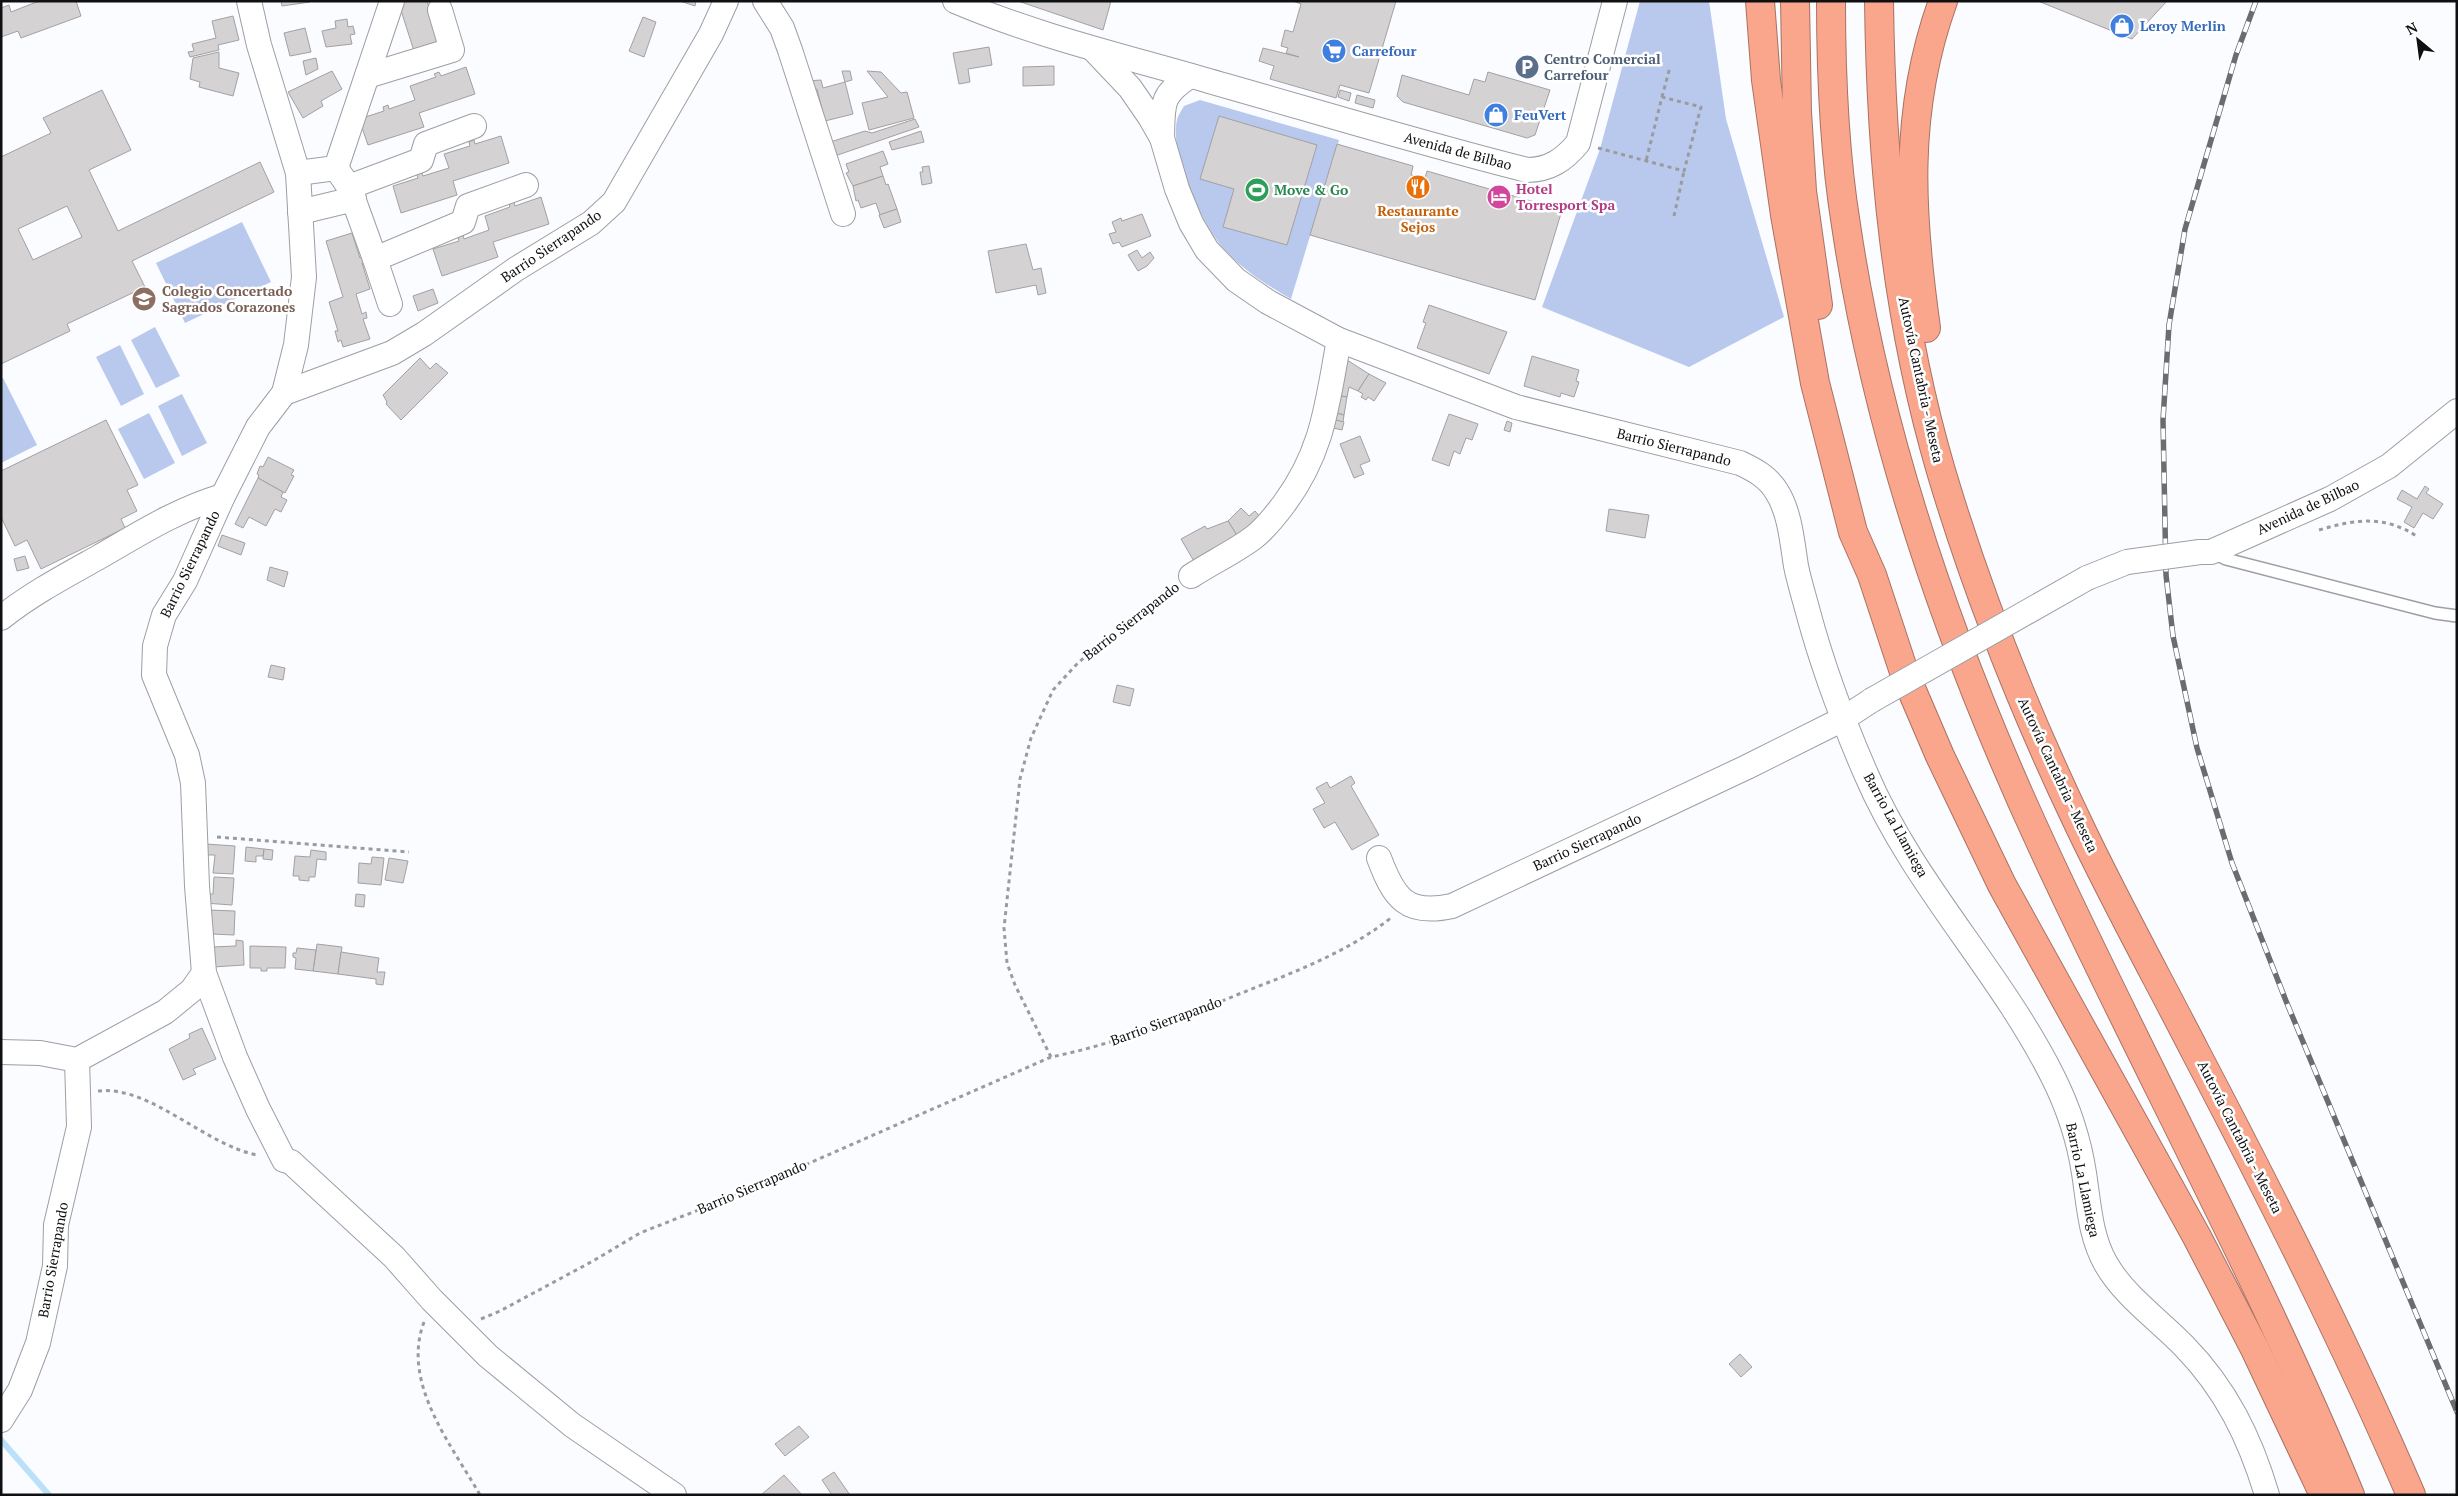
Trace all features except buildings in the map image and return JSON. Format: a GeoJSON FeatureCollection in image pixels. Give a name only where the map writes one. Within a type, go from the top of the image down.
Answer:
{"type":"FeatureCollection","features":[{"type":"Feature","properties":{"kind":"highway"},"geometry":{"type":"LineString","coordinates":[[1760,1],[1772,122],[1792,264],[1821,411],[1853,532],[1872,575],[1919,708],[1979,839],[2051,976],[2206,1254],[2256,1349],[2324,1495]]}},
{"type":"Feature","properties":{"kind":"highway"},"geometry":{"type":"LineString","coordinates":[[1795,1],[1797,112],[1805,220],[1824,344],[1846,454],[1865,526],[1872,575]]}},
{"type":"Feature","properties":{"kind":"highway"},"geometry":{"type":"LineString","coordinates":[[1830,1],[1833,111],[1845,224],[1878,392],[1905,490],[1931,570],[1979,697],[2039,840],[2237,1243],[2295,1368],[2350,1495]]}},
{"type":"Feature","properties":{"kind":"highway","name":"Autovía Cantabria - Meseta"},"geometry":{"type":"LineString","coordinates":[[1879,1],[1886,170],[1891,223],[1906,318],[1922,400],[1940,468],[1985,604],[2034,726],[2079,825],[2286,1227],[2347,1352],[2411,1495]]}},
{"type":"Feature","properties":{"kind":"highway"},"geometry":{"type":"LineString","coordinates":[[1943,1],[1928,49],[1916,115],[1912,166],[1915,240],[1927,333],[1985,604]]}},
{"type":"Feature","properties":{"kind":"street","name":"Barrio Sierrapando"},"geometry":{"type":"LineString","coordinates":[[249,1],[259,45],[298,173],[304,277],[296,344],[284,393],[258,427],[223,496],[185,581],[164,615],[155,646],[154,675],[187,755],[193,783],[197,886],[204,973],[235,1057],[258,1109],[284,1160],[291,1162],[394,1257],[432,1300],[488,1356],[572,1425],[674,1495]]}},
{"type":"Feature","properties":{"kind":"street"},"geometry":{"type":"LineString","coordinates":[[390,304],[376,259],[351,193],[336,168],[392,1]]}},
{"type":"Feature","properties":{"kind":"street","name":"Barrio Sierrapando"},"geometry":{"type":"LineString","coordinates":[[284,393],[392,353],[424,334],[516,269],[591,223],[614,202],[711,34],[726,1]]}},
{"type":"Feature","properties":{"kind":"street"},"geometry":{"type":"LineString","coordinates":[[764,1],[782,28],[843,214]]}},
{"type":"Feature","properties":{"kind":"street","name":"Barrio Sierrapando"},"geometry":{"type":"LineString","coordinates":[[955,1],[1094,50],[1190,76]]}},
{"type":"Feature","properties":{"kind":"street"},"geometry":{"type":"LineString","coordinates":[[1578,143],[1615,1]]}},
{"type":"Feature","properties":{"kind":"street"},"geometry":{"type":"LineString","coordinates":[[367,76],[452,50],[440,10]]}},
{"type":"Feature","properties":{"kind":"street","name":"Barrio Sierrapando"},"geometry":{"type":"LineString","coordinates":[[1094,50],[1130,88],[1162,127]]}},
{"type":"Feature","properties":{"kind":"street","name":"Barrio Sierrapando"},"geometry":{"type":"LineString","coordinates":[[1151,66],[1153,93],[1177,190],[1191,223],[1207,250],[1236,280],[1268,302],[1339,340],[1516,407],[1740,463],[1755,470],[1767,479],[1783,504],[1817,648],[1842,719]]}},
{"type":"Feature","properties":{"kind":"street","name":"Barrio Sierrapando"},"geometry":{"type":"LineString","coordinates":[[1162,127],[1167,94],[1173,87],[1190,76]]}},
{"type":"Feature","properties":{"kind":"street","name":"Avenida de Bilbao"},"geometry":{"type":"LineString","coordinates":[[1190,76],[1358,125],[1526,170],[1538,170],[1556,163],[1565,158],[1578,143]]}},
{"type":"Feature","properties":{"kind":"street"},"geometry":{"type":"LineString","coordinates":[[300,212],[351,193],[420,160],[426,144],[474,126]]}},
{"type":"Feature","properties":{"kind":"street"},"geometry":{"type":"LineString","coordinates":[[298,173],[336,168]]}},
{"type":"Feature","properties":{"kind":"street"},"geometry":{"type":"LineString","coordinates":[[376,259],[463,222],[468,206],[526,185]]}},
{"type":"Feature","properties":{"kind":"street","name":"Barrio Sierrapando"},"geometry":{"type":"LineString","coordinates":[[1191,576],[1254,538],[1275,516],[1299,482],[1316,450],[1323,426],[1339,340]]}},
{"type":"Feature","properties":{"kind":"street","name":"Avenida de Bilbao"},"geometry":{"type":"LineString","coordinates":[[2127,562],[2206,552],[2330,500],[2389,466],[2457,411]]}},
{"type":"Feature","properties":{"kind":"street","name":"Barrio Sierrapando"},"geometry":{"type":"LineString","coordinates":[[1,618],[24,600],[164,520],[195,504],[223,496]]}},
{"type":"Feature","properties":{"kind":"street","name":"Barrio Sierrapando"},"geometry":{"type":"LineString","coordinates":[[1408,905],[1426,910],[1452,906],[1702,789],[1842,719],[1872,700],[2087,578],[2127,562]]}},
{"type":"Feature","properties":{"kind":"street","name":"Barrio La Llamiega"},"geometry":{"type":"LineString","coordinates":[[1842,719],[1870,784],[1900,838],[1938,898],[2011,1002],[2055,1080],[2078,1143],[2091,1225],[2097,1245],[2106,1264],[2117,1280],[2183,1344],[2218,1385],[2244,1430],[2254,1453],[2267,1495]]}},
{"type":"Feature","properties":{"kind":"street"},"geometry":{"type":"LineString","coordinates":[[1379,858],[1393,889],[1400,900],[1408,905]]}},
{"type":"Feature","properties":{"kind":"street"},"geometry":{"type":"LineString","coordinates":[[1,1052],[40,1053],[77,1060],[165,1012],[192,990],[204,973]]}},
{"type":"Feature","properties":{"kind":"street","name":"Barrio Sierrapando"},"geometry":{"type":"LineString","coordinates":[[2,1419],[20,1390],[38,1343],[55,1266],[56,1226],[78,1128],[79,1093],[77,1060]]}},
{"type":"Feature","properties":{"kind":"lane"},"geometry":{"type":"LineString","coordinates":[[2206,552],[2235,562],[2435,613],[2457,616]]}},
{"type":"Feature","properties":{"kind":"path"},"geometry":{"type":"LineString","coordinates":[[1646,161],[1670,67]]}},
{"type":"Feature","properties":{"kind":"path"},"geometry":{"type":"LineString","coordinates":[[1662,97],[1701,107],[1674,216]]}},
{"type":"Feature","properties":{"kind":"path"},"geometry":{"type":"LineString","coordinates":[[1578,143],[1684,171]]}},
{"type":"Feature","properties":{"kind":"path"},"geometry":{"type":"LineString","coordinates":[[2310,532],[2344,523],[2382,521],[2402,526],[2418,537]]}},
{"type":"Feature","properties":{"kind":"path","name":"Barrio Sierrapando"},"geometry":{"type":"LineString","coordinates":[[1051,1058],[1006,963],[1004,928],[1020,779],[1031,738],[1053,690],[1076,665],[1103,640],[1191,576]]}},
{"type":"Feature","properties":{"kind":"path"},"geometry":{"type":"LineString","coordinates":[[196,835],[409,852]]}},
{"type":"Feature","properties":{"kind":"path","name":"Barrio Sierrapando"},"geometry":{"type":"LineString","coordinates":[[459,1327],[500,1311],[640,1233],[738,1194],[1051,1058],[1089,1049],[1205,1008],[1336,953],[1375,931],[1408,905]]}},
{"type":"Feature","properties":{"kind":"path"},"geometry":{"type":"LineString","coordinates":[[79,1093],[110,1089],[134,1094],[250,1154],[284,1160]]}},
{"type":"Feature","properties":{"kind":"path"},"geometry":{"type":"LineString","coordinates":[[432,1300],[418,1338],[420,1371],[430,1410],[480,1495]]}},
{"type":"Feature","properties":{"kind":"shaded area"},"geometry":{"type":"Polygon","coordinates":[[[1640,1],[1709,1],[1726,119],[1784,317],[1689,367],[1542,307],[1600,149],[1640,1]]]}},
{"type":"Feature","properties":{"kind":"shaded area","name":"Move & Go"},"geometry":{"type":"Polygon","coordinates":[[[1200,100],[1339,140],[1291,299],[1256,277],[1232,257],[1215,238],[1197,206],[1183,169],[1176,134],[1178,118],[1184,106],[1200,100]]]}},
{"type":"Feature","properties":{"kind":"shaded area"},"geometry":{"type":"Polygon","coordinates":[[[242,222],[271,282],[185,323],[156,263],[242,222]]]}},
{"type":"Feature","properties":{"kind":"shaded area"},"geometry":{"type":"Polygon","coordinates":[[[155,327],[180,376],[156,388],[131,340],[155,327]]]}},
{"type":"Feature","properties":{"kind":"shaded area"},"geometry":{"type":"Polygon","coordinates":[[[120,345],[144,394],[121,406],[96,357],[120,345]]]}},
{"type":"Feature","properties":{"kind":"shaded area"},"geometry":{"type":"Polygon","coordinates":[[[3,378],[37,445],[1,463],[1,379],[3,378]]]}},
{"type":"Feature","properties":{"kind":"shaded area"},"geometry":{"type":"Polygon","coordinates":[[[182,394],[207,443],[182,456],[158,406],[182,394]]]}},
{"type":"Feature","properties":{"kind":"shaded area"},"geometry":{"type":"Polygon","coordinates":[[[149,413],[175,463],[144,479],[118,429],[149,413]]]}},
{"type":"Feature","properties":{"kind":"waterway"},"geometry":{"type":"LineString","coordinates":[[1,1440],[49,1495]]}},
{"type":"Feature","properties":{"kind":"railway"},"geometry":{"type":"LineString","coordinates":[[2256,1],[2236,55],[2185,229],[2169,325],[2163,420],[2166,575],[2173,636],[2197,748],[2232,863],[2286,1001],[2457,1412]]}},
{"type":"Feature","properties":{"kind":"place","name":"Leroy Merlin"},"geometry":{"type":"Point","coordinates":[2122,26]}},
{"type":"Feature","properties":{"kind":"place","name":"Carrefour"},"geometry":{"type":"Point","coordinates":[1334,51]}},
{"type":"Feature","properties":{"kind":"place","name":"Centro Comercial Carrefour"},"geometry":{"type":"Point","coordinates":[1527,67]}},
{"type":"Feature","properties":{"kind":"place","name":"FeuVert"},"geometry":{"type":"Point","coordinates":[1496,115]}},
{"type":"Feature","properties":{"kind":"place","name":"Restaurante Sejos"},"geometry":{"type":"Point","coordinates":[1418,187]}},
{"type":"Feature","properties":{"kind":"place","name":"Move & Go"},"geometry":{"type":"Point","coordinates":[1257,190]}},
{"type":"Feature","properties":{"kind":"place","name":"Hotel Torresport Spa"},"geometry":{"type":"Point","coordinates":[1499,197]}},
{"type":"Feature","properties":{"kind":"place","name":"Colegio Concertado Sagrados Corazones"},"geometry":{"type":"Point","coordinates":[144,299]}}]}
